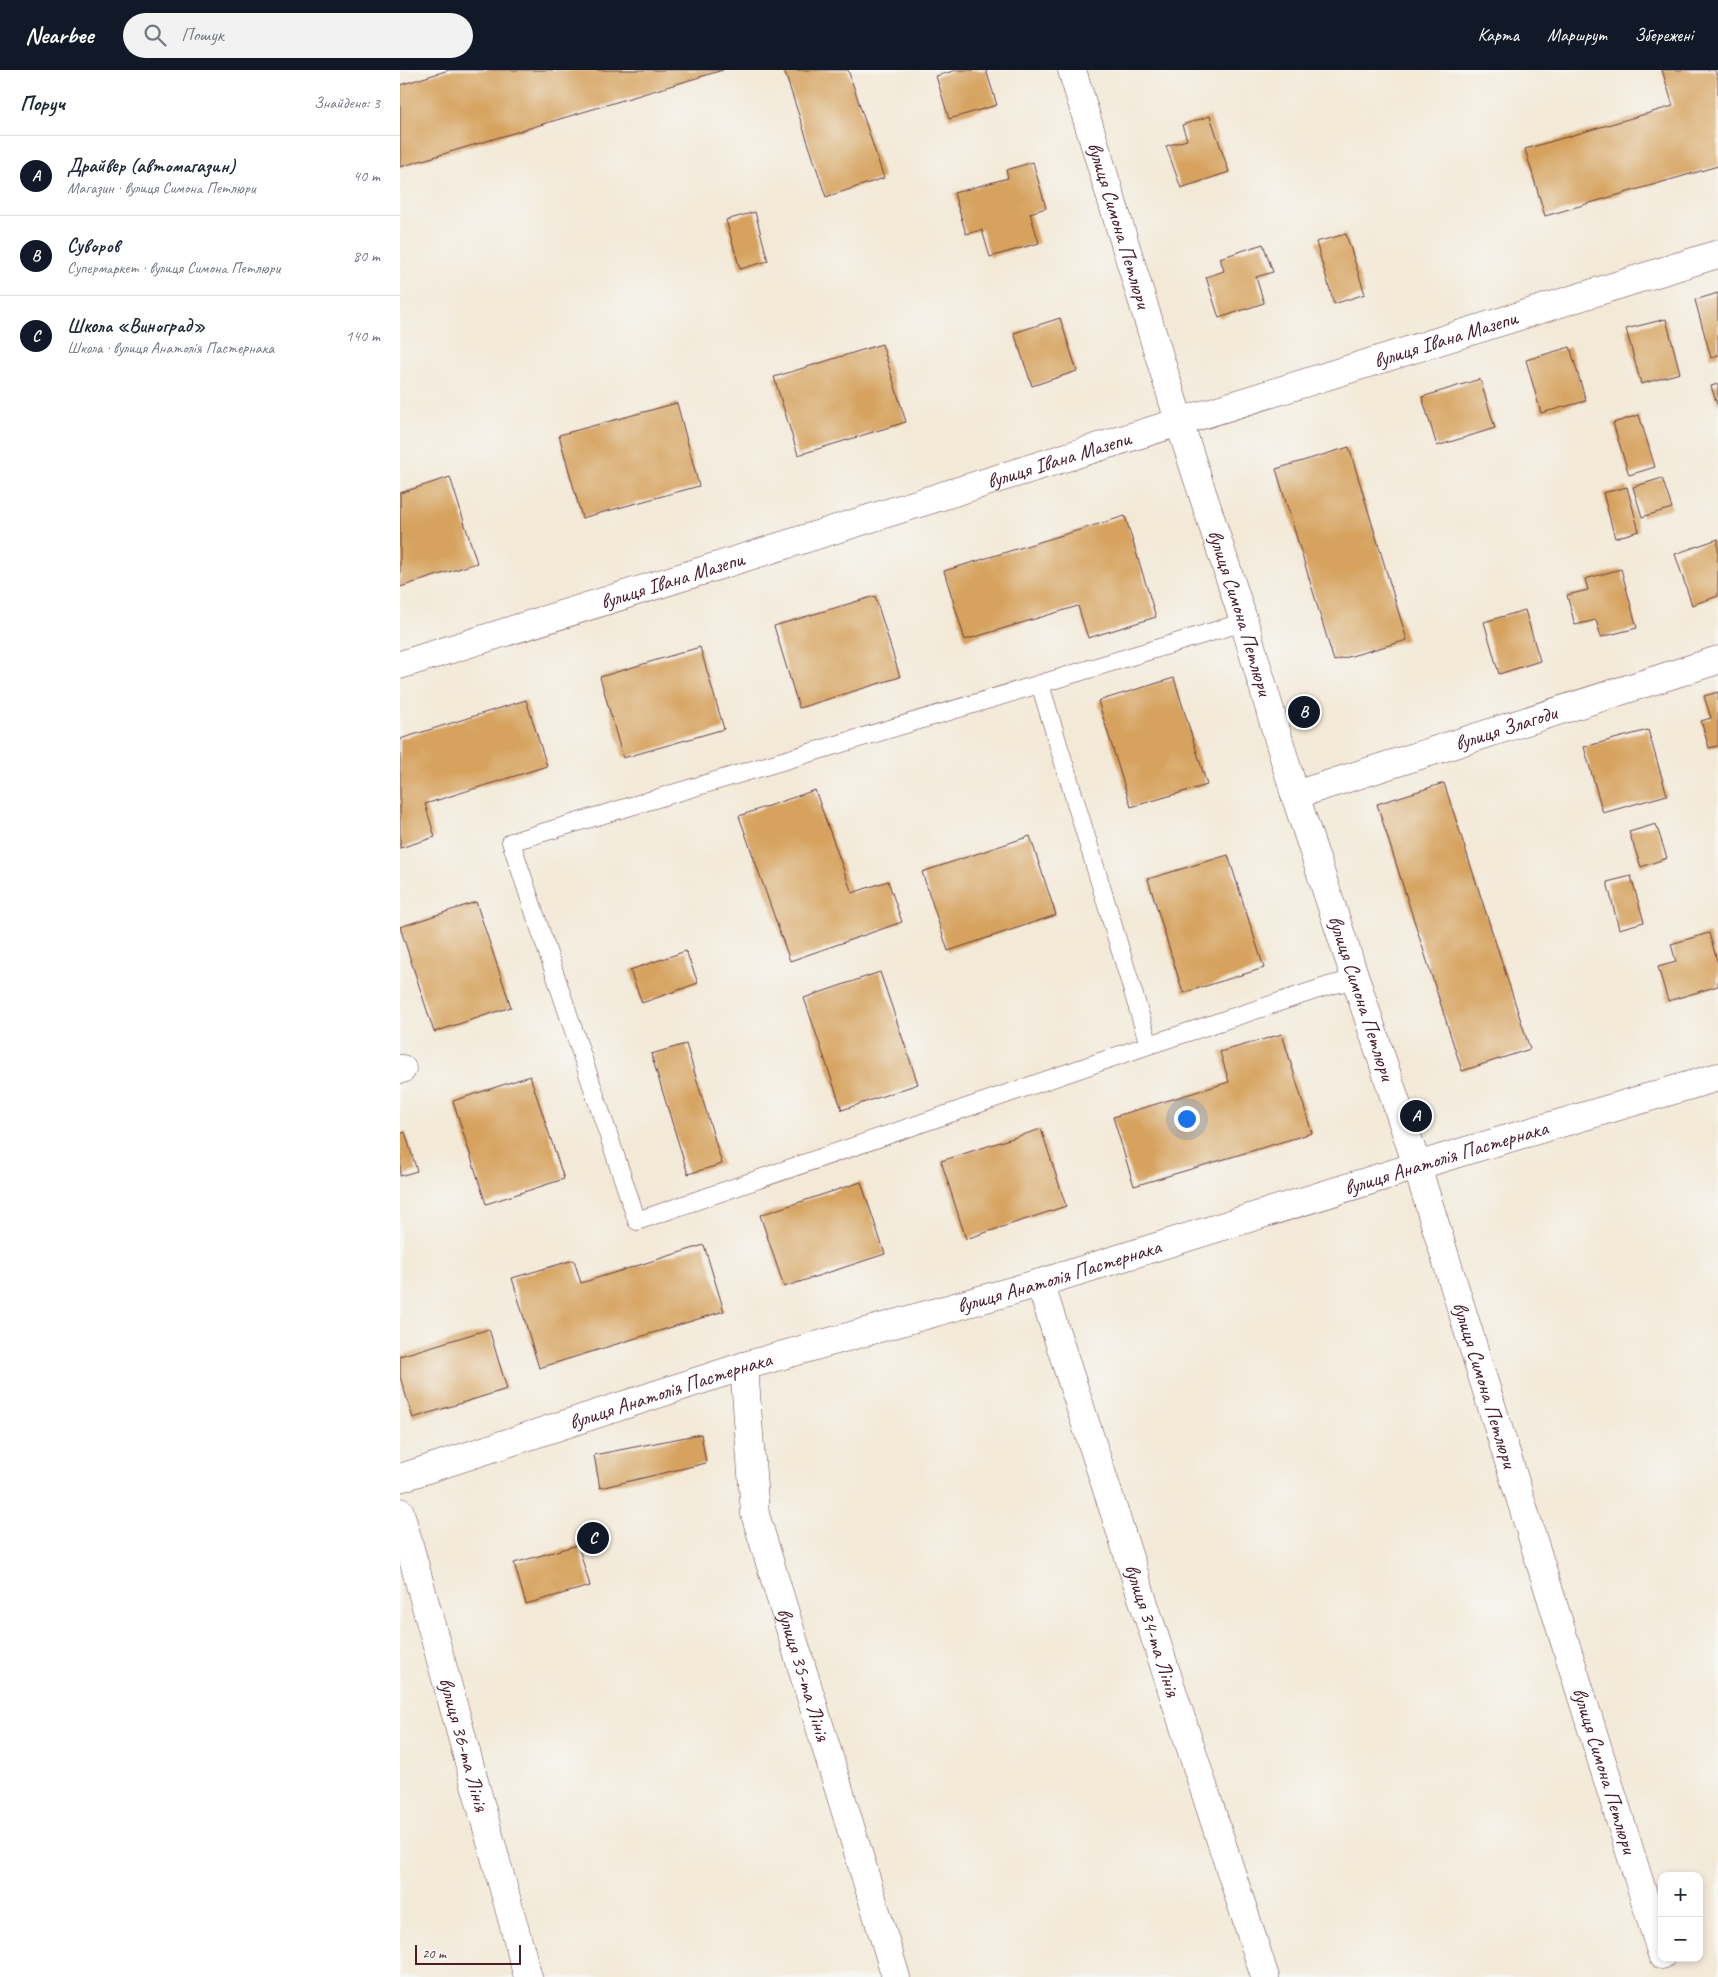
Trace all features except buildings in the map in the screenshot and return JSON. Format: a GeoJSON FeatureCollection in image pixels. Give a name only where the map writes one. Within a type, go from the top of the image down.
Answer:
{"type":"FeatureCollection","features":[{"type":"Feature","properties":{"kind":"street","name":"вулиця Симона Петлюри"},"geometry":{"type":"LineString","coordinates":[[1072,70],[1244,622],[1295,795],[1416,1166],[1658,1944]]}},
{"type":"Feature","properties":{"kind":"street","name":"вулиця Івана Мазепи"},"geometry":{"type":"LineString","coordinates":[[400,665],[1718,254]]}},
{"type":"Feature","properties":{"kind":"street","name":"вулиця Злагоди"},"geometry":{"type":"LineString","coordinates":[[1295,795],[1718,660]]}},
{"type":"Feature","properties":{"kind":"street","name":"вулиця Анатолія Пастернака"},"geometry":{"type":"LineString","coordinates":[[400,1478],[744,1366],[1040,1284],[1416,1166],[1718,1077]]}},
{"type":"Feature","properties":{"kind":"street","name":"вулиця 34-та Лінія"},"geometry":{"type":"LineString","coordinates":[[1040,1284],[1264,1977]]}},
{"type":"Feature","properties":{"kind":"street","name":"вулиця 35-та Лінія"},"geometry":{"type":"LineString","coordinates":[[744,1366],[755,1514],[896,1977]]}},
{"type":"Feature","properties":{"kind":"street","name":"вулиця 36-та Лінія"},"geometry":{"type":"LineString","coordinates":[[400,1512],[528,1977]]}},
{"type":"Feature","properties":{"kind":"street","name":"вулиця Симона Петлюри"},"geometry":{"type":"LineString","coordinates":[[1664,1962],[1668,1977]]}},
{"type":"Feature","properties":{"kind":"lane"},"geometry":{"type":"LineString","coordinates":[[1244,622],[511,842],[638,1221],[1149,1045],[1328,986],[1356,979]]}},
{"type":"Feature","properties":{"kind":"lane"},"geometry":{"type":"LineString","coordinates":[[1040,684],[1149,1045]]}},
{"type":"Feature","properties":{"kind":"place","name":"Суворов"},"geometry":{"type":"Point","coordinates":[1304,712]}},
{"type":"Feature","properties":{"kind":"place","name":"Драйвер (автомагазин)"},"geometry":{"type":"Point","coordinates":[1416,1116]}},
{"type":"Feature","properties":{"kind":"place","name":"Школа «Виноград»"},"geometry":{"type":"Point","coordinates":[593,1538]}}]}
